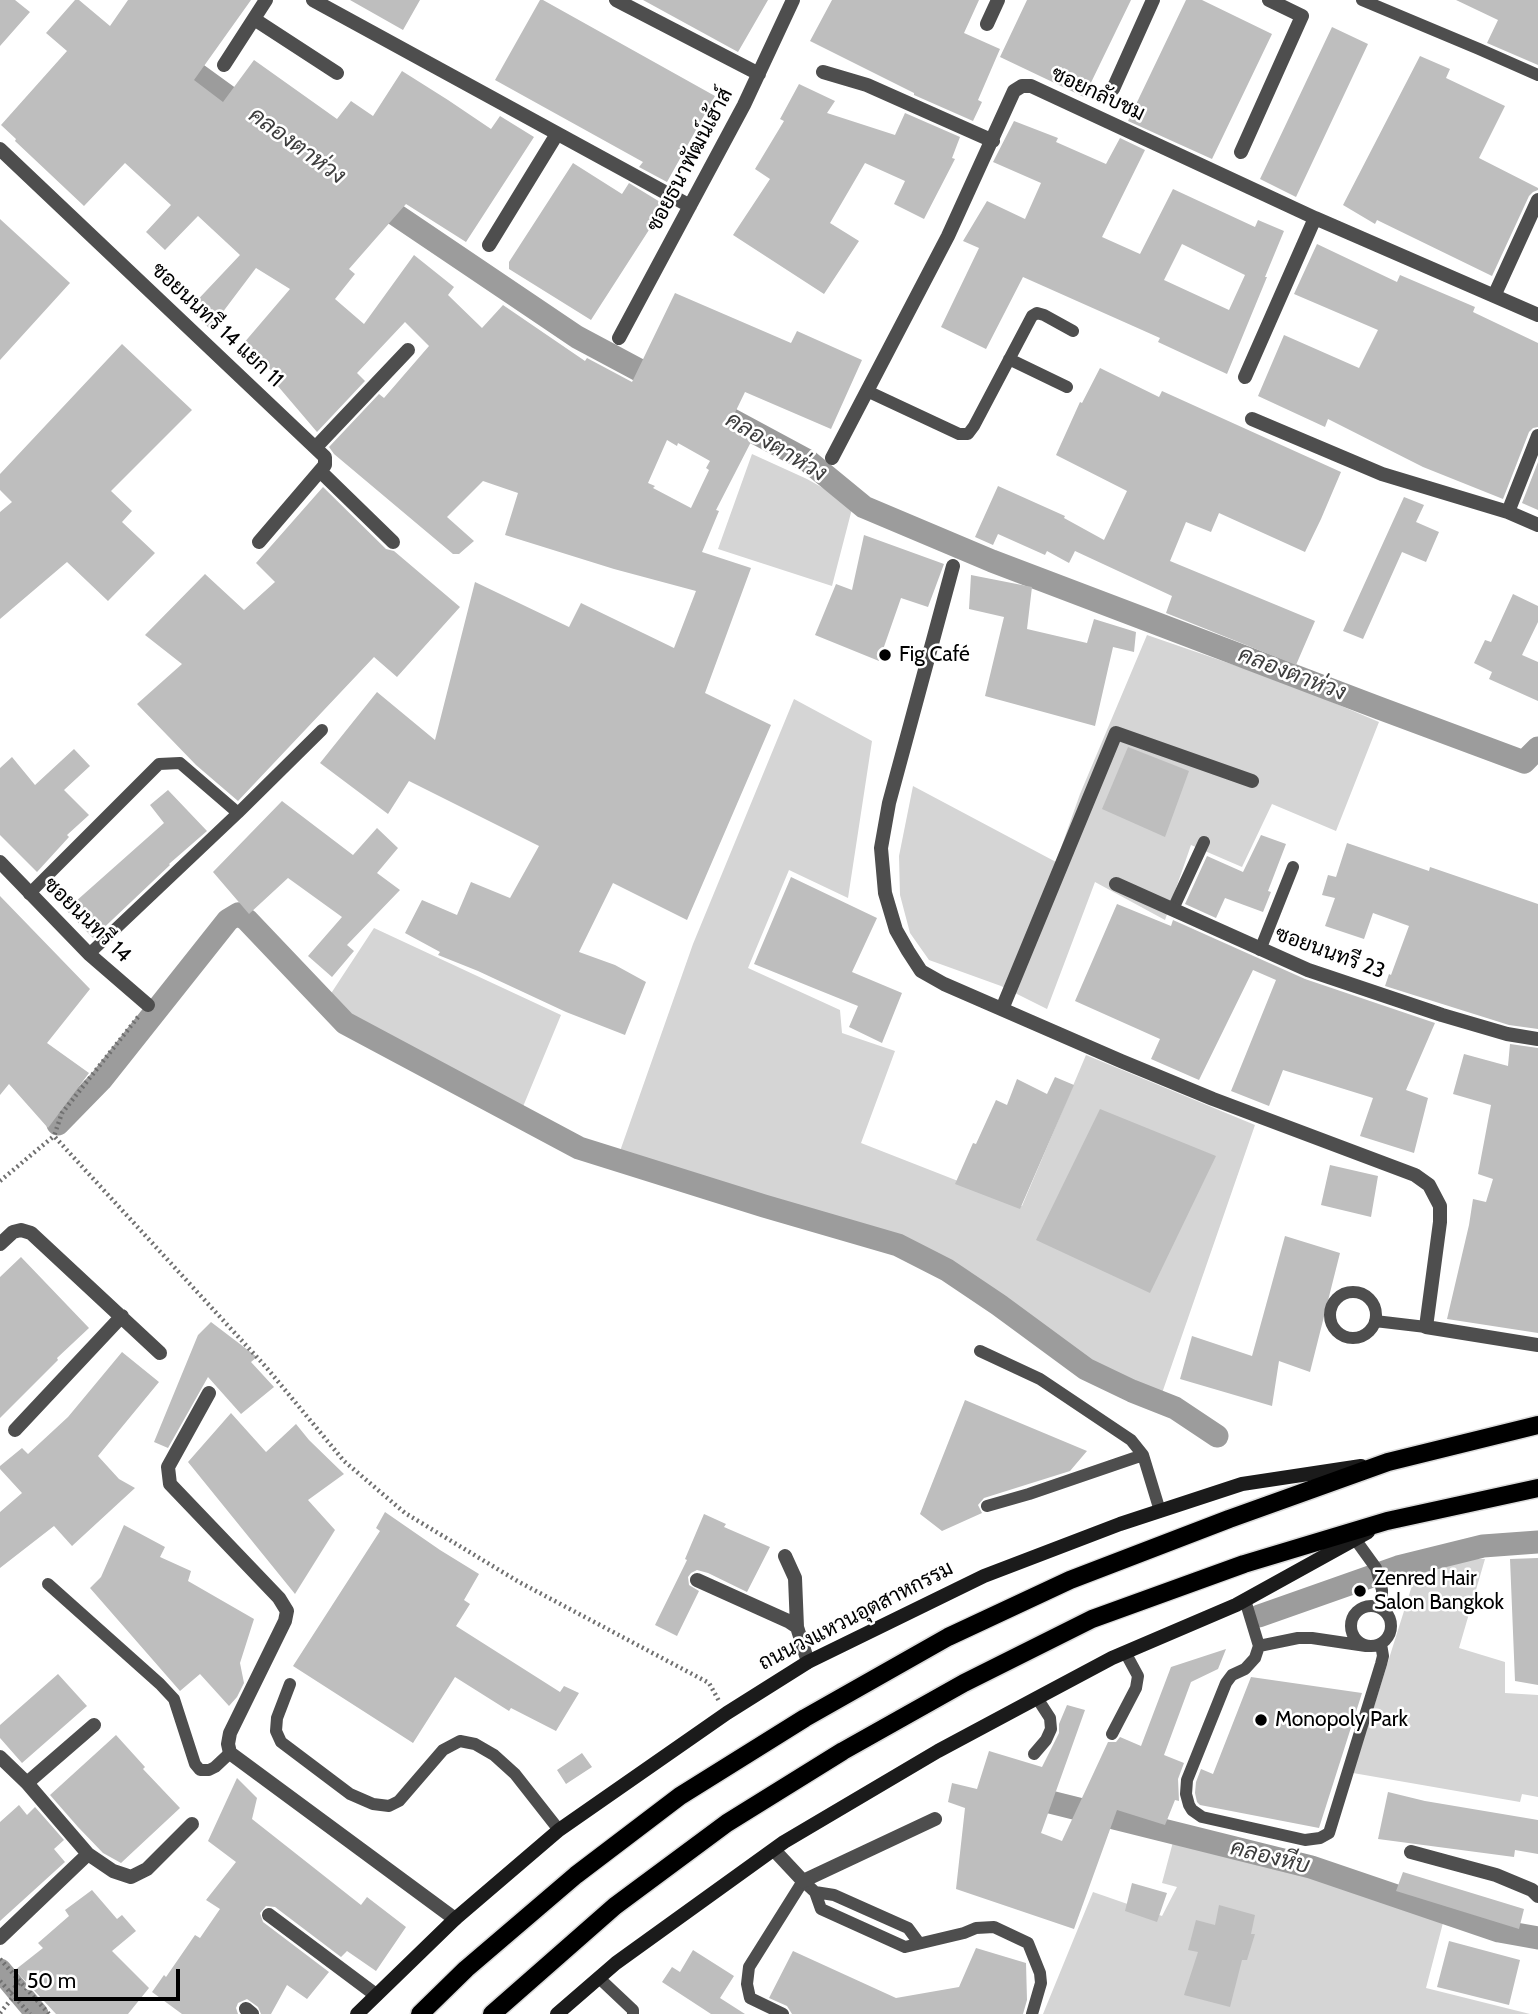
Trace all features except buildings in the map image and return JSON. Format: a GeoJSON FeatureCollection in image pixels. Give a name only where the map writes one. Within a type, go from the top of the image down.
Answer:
{"type":"FeatureCollection","features":[{"type":"Feature","properties":{"kind":"main road","name":"ถนนวงแหวนอุตสาหกรรม"},"geometry":{"type":"LineString","coordinates":[[357,2014],[455,1919],[559,1830],[727,1713],[808,1662],[984,1576],[1160,1511],[1242,1484],[1388,1462],[1538,1425]]}},
{"type":"Feature","properties":{"kind":"main road","name":"ถนนวงแหวนอุตสาหกรรม"},"geometry":{"type":"LineString","coordinates":[[420,2014],[466,1969],[576,1875],[680,1796],[817,1711],[948,1637],[1070,1580],[1388,1462]]}},
{"type":"Feature","properties":{"kind":"main road"},"geometry":{"type":"LineString","coordinates":[[492,2014],[615,1906],[727,1823],[843,1751],[964,1682],[1092,1619],[1244,1564],[1387,1521],[1538,1488]]}},
{"type":"Feature","properties":{"kind":"main road"},"geometry":{"type":"LineString","coordinates":[[557,2014],[616,1963],[774,1850],[938,1751],[1125,1652],[1245,1600],[1387,1521]]}},
{"type":"Feature","properties":{"kind":"street"},"geometry":{"type":"LineString","coordinates":[[224,65],[266,0]]}},
{"type":"Feature","properties":{"kind":"street"},"geometry":{"type":"LineString","coordinates":[[313,0],[690,206]]}},
{"type":"Feature","properties":{"kind":"street"},"geometry":{"type":"LineString","coordinates":[[616,0],[759,74]]}},
{"type":"Feature","properties":{"kind":"street","name":"ซอยธนาพัฒน์เฮ้าส์"},"geometry":{"type":"LineString","coordinates":[[620,338],[759,74],[793,0]]}},
{"type":"Feature","properties":{"kind":"street"},"geometry":{"type":"LineString","coordinates":[[987,24],[998,0]]}},
{"type":"Feature","properties":{"kind":"street"},"geometry":{"type":"LineString","coordinates":[[1113,89],[1153,0]]}},
{"type":"Feature","properties":{"kind":"street"},"geometry":{"type":"LineString","coordinates":[[1241,152],[1301,16],[1269,0]]}},
{"type":"Feature","properties":{"kind":"street"},"geometry":{"type":"LineString","coordinates":[[254,19],[337,74]]}},
{"type":"Feature","properties":{"kind":"street"},"geometry":{"type":"LineString","coordinates":[[823,72],[867,85],[993,141]]}},
{"type":"Feature","properties":{"kind":"street","name":"ซอยกลับชม"},"geometry":{"type":"LineString","coordinates":[[832,458],[948,236],[1014,91],[1022,86],[1031,86],[1315,218],[1538,315]]}},
{"type":"Feature","properties":{"kind":"street"},"geometry":{"type":"LineString","coordinates":[[489,246],[557,134]]}},
{"type":"Feature","properties":{"kind":"street","name":"ซอยนนทรี 14 แยก 11"},"geometry":{"type":"LineString","coordinates":[[0,149],[316,447]]}},
{"type":"Feature","properties":{"kind":"street"},"geometry":{"type":"LineString","coordinates":[[1494,296],[1538,200]]}},
{"type":"Feature","properties":{"kind":"street"},"geometry":{"type":"LineString","coordinates":[[1245,377],[1315,218]]}},
{"type":"Feature","properties":{"kind":"street"},"geometry":{"type":"LineString","coordinates":[[259,542],[325,465],[325,457],[316,447],[408,350]]}},
{"type":"Feature","properties":{"kind":"street"},"geometry":{"type":"LineString","coordinates":[[1252,419],[1382,474],[1508,512],[1538,525]]}},
{"type":"Feature","properties":{"kind":"street"},"geometry":{"type":"LineString","coordinates":[[1508,512],[1538,436]]}},
{"type":"Feature","properties":{"kind":"street"},"geometry":{"type":"LineString","coordinates":[[320,471],[393,542]]}},
{"type":"Feature","properties":{"kind":"street"},"geometry":{"type":"LineString","coordinates":[[953,566],[889,803],[881,848],[886,892],[897,930],[921,971],[944,984],[1213,1099],[1415,1175],[1429,1185],[1440,1206],[1426,1327],[1538,1345]]}},
{"type":"Feature","properties":{"kind":"street"},"geometry":{"type":"LineString","coordinates":[[1002,1009],[1116,733],[1252,781]]}},
{"type":"Feature","properties":{"kind":"street","name":"ซอยนนทรี 14"},"geometry":{"type":"LineString","coordinates":[[0,862],[89,954],[148,1004]]}},
{"type":"Feature","properties":{"kind":"street","name":"ซอยนนทรี 23"},"geometry":{"type":"LineString","coordinates":[[1116,884],[1308,970],[1442,1015],[1538,1040]]}},
{"type":"Feature","properties":{"kind":"street"},"geometry":{"type":"LineString","coordinates":[[0,1244],[13,1232],[21,1230],[31,1233],[160,1353]]}},
{"type":"Feature","properties":{"kind":"street"},"geometry":{"type":"LineString","coordinates":[[15,1430],[122,1316]]}},
{"type":"Feature","properties":{"kind":"street"},"geometry":{"type":"LineString","coordinates":[[209,1393],[168,1467],[170,1484],[279,1598],[287,1611],[285,1621],[230,1733],[230,1753],[455,1919]]}},
{"type":"Feature","properties":{"kind":"street"},"geometry":{"type":"LineString","coordinates":[[785,1556],[795,1578],[797,1628],[808,1662]]}},
{"type":"Feature","properties":{"kind":"street"},"geometry":{"type":"LineString","coordinates":[[697,1580],[788,1621],[797,1628]]}},
{"type":"Feature","properties":{"kind":"street"},"geometry":{"type":"LineString","coordinates":[[27,1783],[94,1725]]}},
{"type":"Feature","properties":{"kind":"street"},"geometry":{"type":"LineString","coordinates":[[0,1757],[27,1783],[88,1854],[113,1871],[131,1877],[147,1869],[192,1824]]}},
{"type":"Feature","properties":{"kind":"street"},"geometry":{"type":"LineString","coordinates":[[774,1850],[803,1881],[935,1819]]}},
{"type":"Feature","properties":{"kind":"street"},"geometry":{"type":"LineString","coordinates":[[1411,1852],[1496,1875],[1532,1889],[1538,1896]]}},
{"type":"Feature","properties":{"kind":"street"},"geometry":{"type":"LineString","coordinates":[[0,1938],[88,1854]]}},
{"type":"Feature","properties":{"kind":"street"},"geometry":{"type":"LineString","coordinates":[[269,1915],[376,1995]]}},
{"type":"Feature","properties":{"kind":"lane"},"geometry":{"type":"LineString","coordinates":[[1367,1],[1538,75]]}},
{"type":"Feature","properties":{"kind":"lane"},"geometry":{"type":"LineString","coordinates":[[867,391],[959,434],[968,434],[1032,316],[1037,313],[1073,331]]}},
{"type":"Feature","properties":{"kind":"lane"},"geometry":{"type":"LineString","coordinates":[[1009,359],[1067,387]]}},
{"type":"Feature","properties":{"kind":"lane"},"geometry":{"type":"LineString","coordinates":[[89,954],[322,730]]}},
{"type":"Feature","properties":{"kind":"lane"},"geometry":{"type":"LineString","coordinates":[[29,894],[159,764],[180,763],[237,813]]}},
{"type":"Feature","properties":{"kind":"lane"},"geometry":{"type":"LineString","coordinates":[[1173,909],[1204,842]]}},
{"type":"Feature","properties":{"kind":"lane"},"geometry":{"type":"LineString","coordinates":[[1260,950],[1293,867]]}},
{"type":"Feature","properties":{"kind":"lane"},"geometry":{"type":"LineString","coordinates":[[1375,1321],[1426,1327]]}},
{"type":"Feature","properties":{"kind":"lane"},"geometry":{"type":"LineString","coordinates":[[980,1351],[1040,1379],[1131,1440],[1143,1455],[1160,1511]]}},
{"type":"Feature","properties":{"kind":"lane"},"geometry":{"type":"LineString","coordinates":[[987,1506],[1143,1455]]}},
{"type":"Feature","properties":{"kind":"lane"},"geometry":{"type":"LineString","coordinates":[[1259,1646],[1298,1637],[1367,1646],[1381,1644],[1391,1634],[1391,1619],[1382,1608],[1382,1590],[1377,1573],[1355,1539]]}},
{"type":"Feature","properties":{"kind":"lane"},"geometry":{"type":"LineString","coordinates":[[48,1584],[174,1699],[195,1764],[200,1770],[215,1767],[230,1753]]}},
{"type":"Feature","properties":{"kind":"lane"},"geometry":{"type":"LineString","coordinates":[[1245,1600],[1259,1646],[1255,1658],[1245,1669],[1232,1675],[1226,1683],[1187,1780],[1186,1794],[1189,1805],[1202,1817],[1305,1840],[1320,1838],[1329,1833],[1381,1664],[1381,1644]]}},
{"type":"Feature","properties":{"kind":"lane"},"geometry":{"type":"LineString","coordinates":[[1367,1646],[1357,1640],[1351,1630],[1352,1619],[1359,1609],[1370,1606],[1382,1608]]}},
{"type":"Feature","properties":{"kind":"lane"},"geometry":{"type":"LineString","coordinates":[[1112,1734],[1136,1688],[1138,1676],[1125,1652]]}},
{"type":"Feature","properties":{"kind":"lane"},"geometry":{"type":"LineString","coordinates":[[290,1684],[277,1718],[276,1731],[281,1742],[350,1794],[373,1804],[390,1806],[399,1801],[443,1750],[460,1741],[475,1744],[494,1755],[515,1774],[559,1830]]}},
{"type":"Feature","properties":{"kind":"lane"},"geometry":{"type":"LineString","coordinates":[[1034,1754],[1051,1729],[1050,1718],[1037,1698]]}},
{"type":"Feature","properties":{"kind":"lane"},"geometry":{"type":"LineString","coordinates":[[783,2014],[750,1998],[747,1984],[749,1968],[803,1881],[815,1892],[821,1909],[905,1947],[976,1928],[994,1927],[1028,1943],[1040,1973],[1041,1983],[1032,2014]]}},
{"type":"Feature","properties":{"kind":"lane"},"geometry":{"type":"LineString","coordinates":[[815,1892],[834,1895],[908,1928],[919,1943]]}},
{"type":"Feature","properties":{"kind":"lane"},"geometry":{"type":"LineString","coordinates":[[599,1978],[633,2010],[633,2014]]}},
{"type":"Feature","properties":{"kind":"path"},"geometry":{"type":"LineString","coordinates":[[0,1181],[54,1136],[62,1113],[148,1004]]}},
{"type":"Feature","properties":{"kind":"path"},"geometry":{"type":"LineString","coordinates":[[54,1136],[266,1367],[344,1461],[405,1513],[519,1582],[709,1684],[727,1713]]}},
{"type":"Feature","properties":{"kind":"path"},"geometry":{"type":"LineString","coordinates":[[0,1959],[49,2014]]}},
{"type":"Feature","properties":{"kind":"path"},"geometry":{"type":"LineString","coordinates":[[0,2013],[22,1981]]}},
{"type":"Feature","properties":{"kind":"path"},"geometry":{"type":"LineString","coordinates":[[0,1982],[30,2014]]}},
{"type":"Feature","properties":{"kind":"shaded area"},"geometry":{"type":"Polygon","coordinates":[[[752,454],[807,479],[853,505],[832,586],[718,549],[752,454]]]}},
{"type":"Feature","properties":{"kind":"shaded area"},"geometry":{"type":"Polygon","coordinates":[[[1147,635],[1292,685],[1379,722],[1336,831],[1272,804],[1242,867],[1191,845],[1165,920],[1095,882],[1047,1009],[1001,986],[929,960],[910,933],[900,895],[899,856],[913,786],[1056,862],[1080,794],[1147,635]]]}},
{"type":"Feature","properties":{"kind":"shaded area"},"geometry":{"type":"Polygon","coordinates":[[[794,699],[872,741],[848,898],[789,870],[748,968],[840,1010],[842,1033],[895,1051],[861,1143],[1022,1206],[1086,1055],[1255,1125],[1161,1396],[1099,1370],[977,1284],[912,1244],[823,1212],[619,1154],[693,944],[794,699]]]}},
{"type":"Feature","properties":{"kind":"shaded area"},"geometry":{"type":"Polygon","coordinates":[[[374,928],[561,1015],[522,1109],[341,1011],[328,998],[374,928]]]}},
{"type":"Feature","properties":{"kind":"shaded area"},"geometry":{"type":"Polygon","coordinates":[[[1461,1559],[1485,1559],[1459,1648],[1505,1662],[1505,1693],[1538,1695],[1538,1797],[1522,1794],[1520,1802],[1353,1773],[1415,1576],[1461,1559]]]}},
{"type":"Feature","properties":{"kind":"shaded area"},"geometry":{"type":"Polygon","coordinates":[[[1173,1842],[1303,1872],[1444,1919],[1426,1988],[1530,2014],[1043,2014],[1093,1892],[1162,1916],[1177,1887],[1162,1883],[1173,1842]]]}},
{"type":"Feature","properties":{"kind":"waterway","name":"คลองตาห่วง"},"geometry":{"type":"LineString","coordinates":[[172,56],[252,114]]}},
{"type":"Feature","properties":{"kind":"waterway","name":"คลองตาห่วง"},"geometry":{"type":"LineString","coordinates":[[371,198],[577,337],[665,384]]}},
{"type":"Feature","properties":{"kind":"waterway","name":"คลองตาห่วง"},"geometry":{"type":"LineString","coordinates":[[704,405],[808,461],[864,507],[992,561],[1524,762],[1538,748]]}},
{"type":"Feature","properties":{"kind":"waterway"},"geometry":{"type":"LineString","coordinates":[[58,1124],[101,1080],[228,920],[238,914],[247,920],[345,1023],[579,1148],[898,1245],[947,1270],[1086,1369],[1175,1408],[1217,1436]]}},
{"type":"Feature","properties":{"kind":"waterway"},"geometry":{"type":"LineString","coordinates":[[1259,1616],[1398,1567],[1483,1546],[1538,1542]]}},
{"type":"Feature","properties":{"kind":"waterway","name":"คลองหีบ"},"geometry":{"type":"LineString","coordinates":[[1022,1795],[1311,1867],[1499,1931],[1538,1938]]}},
{"type":"Feature","properties":{"kind":"waterway"},"geometry":{"type":"LineString","coordinates":[[0,1970],[37,2014]]}},
{"type":"Feature","properties":{"kind":"place","name":"Fig Café"},"geometry":{"type":"Point","coordinates":[885,655]}},
{"type":"Feature","properties":{"kind":"place","name":"Zenred Hair Salon Bangkok"},"geometry":{"type":"Point","coordinates":[1360,1591]}},
{"type":"Feature","properties":{"kind":"place","name":"Monopoly Park"},"geometry":{"type":"Point","coordinates":[1261,1720]}}]}
